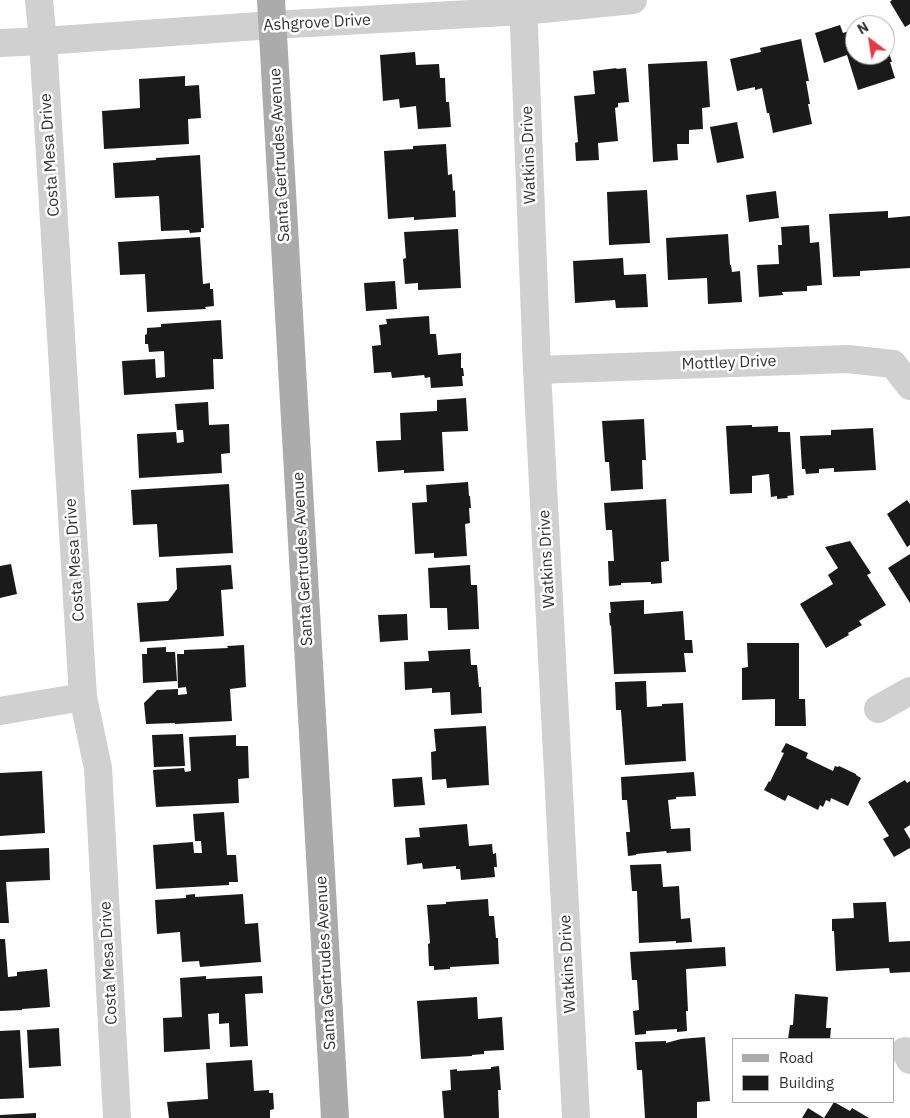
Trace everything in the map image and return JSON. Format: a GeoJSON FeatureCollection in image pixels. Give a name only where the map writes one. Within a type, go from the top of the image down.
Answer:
{"type":"FeatureCollection","features":[{"type":"Feature","properties":{"kind":"main road","name":"Santa Gertrudes Avenue"},"geometry":{"type":"LineString","coordinates":[[272,12],[335,1118]]}},
{"type":"Feature","properties":{"kind":"street","name":"Costa Mesa Drive"},"geometry":{"type":"LineString","coordinates":[[39,0],[83,696],[98,768],[117,1118]]}},
{"type":"Feature","properties":{"kind":"street","name":"Ashgrove Drive"},"geometry":{"type":"LineString","coordinates":[[0,43],[43,42],[272,12],[633,0]]}},
{"type":"Feature","properties":{"kind":"street","name":"Watkins Drive"},"geometry":{"type":"LineString","coordinates":[[523,5],[537,370],[576,1118]]}},
{"type":"Feature","properties":{"kind":"street","name":"Mottley Drive"},"geometry":{"type":"LineString","coordinates":[[537,370],[848,359],[893,364],[910,386]]}},
{"type":"Feature","properties":{"kind":"street"},"geometry":{"type":"LineString","coordinates":[[878,709],[910,691]]}},
{"type":"Feature","properties":{"kind":"street"},"geometry":{"type":"LineString","coordinates":[[0,712],[83,696]]}},
{"type":"Feature","properties":{"kind":"building"},"geometry":{"type":"Polygon","coordinates":[[[892,0],[910,0],[910,24],[905,27],[890,2],[892,0]]]}},
{"type":"Feature","properties":{"kind":"building"},"geometry":{"type":"Polygon","coordinates":[[[840,25],[843,33],[845,32],[845,56],[824,63],[815,33],[840,25]]]}},
{"type":"Feature","properties":{"kind":"building"},"geometry":{"type":"Polygon","coordinates":[[[801,39],[809,81],[806,81],[812,124],[773,133],[762,88],[755,90],[755,87],[737,91],[730,59],[761,52],[760,48],[801,39]]]}},
{"type":"Feature","properties":{"kind":"building"},"geometry":{"type":"Polygon","coordinates":[[[415,52],[416,65],[439,64],[440,78],[445,78],[446,102],[449,102],[451,127],[418,129],[416,106],[400,108],[399,99],[383,101],[380,55],[415,52]]]}},
{"type":"Feature","properties":{"kind":"building"},"geometry":{"type":"Polygon","coordinates":[[[707,61],[710,107],[702,108],[703,129],[689,130],[689,144],[677,144],[678,160],[653,162],[648,64],[707,61]]]}},
{"type":"Feature","properties":{"kind":"building"},"geometry":{"type":"Polygon","coordinates":[[[850,65],[891,65],[895,78],[858,90],[850,65]]]}},
{"type":"Feature","properties":{"kind":"building"},"geometry":{"type":"Polygon","coordinates":[[[626,68],[629,102],[618,103],[618,107],[615,108],[618,141],[598,143],[599,160],[576,161],[575,143],[578,142],[574,96],[595,94],[593,71],[626,68]]]}},
{"type":"Feature","properties":{"kind":"building"},"geometry":{"type":"Polygon","coordinates":[[[185,76],[185,86],[199,85],[201,118],[188,119],[189,144],[104,149],[102,111],[140,108],[139,79],[185,76]]]}},
{"type":"Feature","properties":{"kind":"building"},"geometry":{"type":"Polygon","coordinates":[[[737,122],[744,158],[717,163],[710,127],[737,122]]]}},
{"type":"Feature","properties":{"kind":"building"},"geometry":{"type":"Polygon","coordinates":[[[446,144],[448,175],[452,174],[453,191],[455,190],[456,217],[414,220],[414,217],[388,219],[384,151],[413,149],[413,146],[446,144]]]}},
{"type":"Feature","properties":{"kind":"building"},"geometry":{"type":"Polygon","coordinates":[[[200,155],[204,228],[201,228],[201,232],[190,233],[189,230],[161,231],[159,196],[115,198],[113,163],[200,155]]]}},
{"type":"Feature","properties":{"kind":"building"},"geometry":{"type":"Polygon","coordinates":[[[647,190],[650,243],[609,245],[607,192],[647,190]]]}},
{"type":"Feature","properties":{"kind":"building"},"geometry":{"type":"Polygon","coordinates":[[[776,191],[779,218],[749,222],[746,195],[776,191]]]}},
{"type":"Feature","properties":{"kind":"building"},"geometry":{"type":"Polygon","coordinates":[[[888,211],[888,218],[910,216],[910,268],[860,271],[860,276],[833,277],[829,214],[888,211]]]}},
{"type":"Feature","properties":{"kind":"building"},"geometry":{"type":"Polygon","coordinates":[[[809,225],[810,243],[819,242],[822,285],[807,286],[807,291],[782,292],[783,295],[759,297],[757,265],[779,264],[778,245],[782,245],[781,227],[809,225]]]}},
{"type":"Feature","properties":{"kind":"building"},"geometry":{"type":"Polygon","coordinates":[[[458,229],[461,288],[418,290],[418,283],[405,284],[403,259],[406,258],[404,232],[458,229]]]}},
{"type":"Feature","properties":{"kind":"building"},"geometry":{"type":"Polygon","coordinates":[[[728,234],[732,272],[740,271],[742,302],[708,304],[707,278],[668,280],[666,238],[728,234]]]}},
{"type":"Feature","properties":{"kind":"building"},"geometry":{"type":"Polygon","coordinates":[[[200,237],[203,284],[210,283],[210,289],[213,289],[214,306],[205,307],[206,309],[147,312],[145,274],[120,275],[118,242],[200,237]]]}},
{"type":"Feature","properties":{"kind":"building"},"geometry":{"type":"Polygon","coordinates":[[[623,258],[624,275],[646,274],[648,307],[616,308],[615,300],[575,303],[573,261],[623,258]]]}},
{"type":"Feature","properties":{"kind":"building"},"geometry":{"type":"Polygon","coordinates":[[[395,281],[397,309],[366,311],[364,283],[395,281]]]}},
{"type":"Feature","properties":{"kind":"building"},"geometry":{"type":"Polygon","coordinates":[[[429,316],[430,334],[436,334],[438,355],[461,353],[461,368],[463,368],[464,376],[462,376],[463,386],[431,388],[430,377],[425,378],[424,375],[392,378],[391,372],[374,373],[372,346],[381,345],[379,325],[387,324],[386,319],[429,316]]]}},
{"type":"Feature","properties":{"kind":"building"},"geometry":{"type":"Polygon","coordinates":[[[221,320],[223,359],[213,359],[214,389],[124,395],[122,361],[155,359],[156,378],[165,377],[164,351],[149,352],[148,344],[145,344],[147,328],[161,327],[161,324],[221,320]]]}},
{"type":"Feature","properties":{"kind":"building"},"geometry":{"type":"Polygon","coordinates":[[[466,398],[468,431],[442,432],[444,471],[404,473],[404,470],[378,472],[376,441],[401,440],[400,413],[437,411],[437,400],[466,398]]]}},
{"type":"Feature","properties":{"kind":"building"},"geometry":{"type":"Polygon","coordinates":[[[208,402],[209,425],[229,424],[230,453],[221,454],[222,473],[139,478],[137,434],[176,432],[177,443],[184,442],[183,430],[177,430],[175,404],[208,402]]]}},
{"type":"Feature","properties":{"kind":"building"},"geometry":{"type":"Polygon","coordinates":[[[644,419],[646,460],[642,460],[643,489],[611,491],[609,462],[605,462],[602,421],[644,419]]]}},
{"type":"Feature","properties":{"kind":"building"},"geometry":{"type":"Polygon","coordinates":[[[752,425],[752,427],[778,426],[778,432],[790,432],[794,495],[787,496],[788,498],[777,499],[777,496],[771,497],[769,474],[752,476],[752,493],[730,494],[726,426],[752,425]]]}},
{"type":"Feature","properties":{"kind":"building"},"geometry":{"type":"Polygon","coordinates":[[[873,428],[876,470],[834,472],[834,468],[819,469],[819,473],[806,474],[805,469],[802,469],[800,436],[831,435],[831,430],[873,428]]]}},
{"type":"Feature","properties":{"kind":"building"},"geometry":{"type":"Polygon","coordinates":[[[468,482],[471,508],[469,508],[470,523],[465,524],[467,556],[434,558],[434,553],[415,554],[412,503],[427,502],[426,485],[468,482]]]}},
{"type":"Feature","properties":{"kind":"building"},"geometry":{"type":"Polygon","coordinates":[[[229,484],[233,553],[159,557],[157,524],[133,525],[131,490],[229,484]]]}},
{"type":"Feature","properties":{"kind":"building"},"geometry":{"type":"Polygon","coordinates":[[[666,499],[669,561],[661,562],[662,583],[621,583],[621,585],[609,586],[608,561],[614,561],[612,530],[606,530],[604,503],[666,499]]]}},
{"type":"Feature","properties":{"kind":"building"},"geometry":{"type":"Polygon","coordinates":[[[907,500],[910,504],[910,545],[907,547],[887,514],[907,500]]]}},
{"type":"Feature","properties":{"kind":"building"},"geometry":{"type":"Polygon","coordinates":[[[850,541],[871,573],[867,575],[886,605],[859,621],[862,625],[848,633],[849,635],[826,648],[800,604],[833,584],[828,575],[838,568],[825,547],[850,541]]]}},
{"type":"Feature","properties":{"kind":"building"},"geometry":{"type":"Polygon","coordinates":[[[910,554],[910,603],[888,568],[910,554]]]}},
{"type":"Feature","properties":{"kind":"building"},"geometry":{"type":"Polygon","coordinates":[[[11,564],[17,594],[0,598],[0,566],[11,564]]]}},
{"type":"Feature","properties":{"kind":"building"},"geometry":{"type":"Polygon","coordinates":[[[231,565],[233,589],[221,590],[224,636],[140,642],[137,603],[168,601],[177,589],[176,568],[231,565]]]}},
{"type":"Feature","properties":{"kind":"building"},"geometry":{"type":"Polygon","coordinates":[[[470,565],[471,585],[477,585],[479,629],[448,630],[447,608],[430,608],[428,568],[470,565]]]}},
{"type":"Feature","properties":{"kind":"building"},"geometry":{"type":"Polygon","coordinates":[[[644,600],[644,614],[683,611],[685,640],[692,640],[693,653],[684,653],[686,672],[614,674],[609,613],[611,613],[610,602],[644,600]]]}},
{"type":"Feature","properties":{"kind":"building"},"geometry":{"type":"Polygon","coordinates":[[[407,614],[408,640],[380,642],[378,615],[407,614]]]}},
{"type":"Feature","properties":{"kind":"building"},"geometry":{"type":"Polygon","coordinates":[[[747,643],[799,643],[799,699],[805,699],[806,726],[775,726],[775,699],[742,700],[742,668],[748,667],[747,643]]]}},
{"type":"Feature","properties":{"kind":"building"},"geometry":{"type":"Polygon","coordinates":[[[244,645],[246,687],[230,689],[232,721],[146,724],[144,703],[157,690],[178,689],[178,695],[187,694],[186,687],[178,688],[177,654],[184,654],[184,650],[228,648],[227,646],[244,645]]]}},
{"type":"Feature","properties":{"kind":"building"},"geometry":{"type":"Polygon","coordinates":[[[166,647],[166,652],[175,652],[177,681],[143,683],[142,654],[147,654],[147,648],[166,647]]]}},
{"type":"Feature","properties":{"kind":"building"},"geometry":{"type":"Polygon","coordinates":[[[470,649],[471,665],[477,665],[479,687],[481,687],[482,713],[451,715],[450,692],[432,693],[432,688],[405,690],[404,662],[429,661],[428,651],[470,649]]]}},
{"type":"Feature","properties":{"kind":"building"},"geometry":{"type":"Polygon","coordinates":[[[646,681],[647,707],[683,703],[686,761],[625,765],[621,710],[616,710],[615,682],[646,681]]]}},
{"type":"Feature","properties":{"kind":"building"},"geometry":{"type":"Polygon","coordinates":[[[486,726],[489,785],[447,788],[446,779],[432,780],[431,752],[436,751],[434,729],[486,726]]]}},
{"type":"Feature","properties":{"kind":"building"},"geometry":{"type":"Polygon","coordinates":[[[183,734],[185,766],[154,767],[152,735],[183,734]]]}},
{"type":"Feature","properties":{"kind":"building"},"geometry":{"type":"Polygon","coordinates":[[[236,735],[236,746],[248,746],[249,778],[238,779],[239,803],[156,807],[153,770],[184,768],[185,772],[191,771],[189,737],[236,735]]]}},
{"type":"Feature","properties":{"kind":"building"},"geometry":{"type":"Polygon","coordinates":[[[786,743],[808,753],[806,758],[833,771],[835,766],[839,766],[861,778],[848,806],[831,798],[830,802],[826,800],[823,807],[820,805],[818,810],[788,795],[785,801],[764,790],[784,753],[781,752],[786,743]]]}},
{"type":"Feature","properties":{"kind":"building"},"geometry":{"type":"Polygon","coordinates":[[[42,771],[45,833],[0,836],[0,773],[42,771]]]}},
{"type":"Feature","properties":{"kind":"building"},"geometry":{"type":"Polygon","coordinates":[[[694,772],[696,796],[676,797],[676,799],[668,800],[671,829],[690,828],[691,851],[667,853],[666,851],[628,856],[626,832],[630,832],[627,800],[622,800],[621,777],[694,772]]]}},
{"type":"Feature","properties":{"kind":"building"},"geometry":{"type":"Polygon","coordinates":[[[422,777],[425,805],[394,807],[392,779],[422,777]]]}},
{"type":"Feature","properties":{"kind":"building"},"geometry":{"type":"Polygon","coordinates":[[[905,780],[907,783],[910,781],[910,825],[904,829],[910,839],[910,848],[894,857],[883,839],[889,836],[868,802],[905,780]]]}},
{"type":"Feature","properties":{"kind":"building"},"geometry":{"type":"Polygon","coordinates":[[[224,812],[227,855],[236,855],[238,882],[229,882],[229,885],[156,889],[153,845],[193,842],[194,853],[202,853],[201,841],[195,841],[193,814],[224,812]]]}},
{"type":"Feature","properties":{"kind":"building"},"geometry":{"type":"Polygon","coordinates":[[[467,824],[469,846],[492,844],[493,854],[496,853],[497,867],[494,867],[495,877],[461,880],[460,869],[456,869],[456,866],[423,869],[422,863],[407,865],[405,838],[420,837],[419,828],[467,824]]]}},
{"type":"Feature","properties":{"kind":"building"},"geometry":{"type":"Polygon","coordinates":[[[49,848],[50,880],[6,882],[9,923],[0,923],[0,850],[49,848]]]}},
{"type":"Feature","properties":{"kind":"building"},"geometry":{"type":"Polygon","coordinates":[[[661,864],[663,887],[679,886],[681,919],[690,918],[692,942],[639,943],[637,891],[632,891],[630,865],[661,864]]]}},
{"type":"Feature","properties":{"kind":"building"},"geometry":{"type":"Polygon","coordinates":[[[195,894],[195,897],[243,894],[245,924],[258,923],[261,962],[200,967],[199,961],[182,962],[180,932],[157,934],[155,900],[186,898],[186,895],[195,894]]]}},
{"type":"Feature","properties":{"kind":"building"},"geometry":{"type":"Polygon","coordinates":[[[488,899],[489,916],[494,916],[496,938],[498,938],[499,964],[450,967],[450,969],[434,970],[434,966],[429,966],[428,944],[430,943],[427,905],[488,899]]]}},
{"type":"Feature","properties":{"kind":"building"},"geometry":{"type":"Polygon","coordinates":[[[886,902],[889,942],[910,941],[910,972],[890,973],[889,968],[836,971],[832,919],[854,918],[853,903],[886,902]]]}},
{"type":"Feature","properties":{"kind":"building"},"geometry":{"type":"Polygon","coordinates":[[[0,939],[5,939],[8,977],[17,976],[17,972],[47,969],[50,1007],[0,1011],[0,939]]]}},
{"type":"Feature","properties":{"kind":"building"},"geometry":{"type":"Polygon","coordinates":[[[725,947],[726,966],[686,969],[687,1031],[677,1032],[677,1029],[646,1031],[646,1034],[635,1035],[633,1011],[639,1010],[637,980],[632,980],[630,952],[725,947]]]}},
{"type":"Feature","properties":{"kind":"building"},"geometry":{"type":"Polygon","coordinates":[[[206,976],[206,979],[262,976],[263,993],[245,994],[248,1046],[230,1047],[229,1023],[219,1024],[219,1013],[208,1014],[210,1049],[164,1052],[163,1018],[182,1017],[180,978],[206,976]]]}},
{"type":"Feature","properties":{"kind":"building"},"geometry":{"type":"Polygon","coordinates":[[[795,994],[828,997],[826,1028],[831,1028],[830,1038],[788,1038],[790,1025],[793,1025],[795,994]]]}},
{"type":"Feature","properties":{"kind":"building"},"geometry":{"type":"Polygon","coordinates":[[[477,997],[478,1019],[502,1017],[504,1050],[484,1051],[484,1054],[472,1056],[421,1059],[417,1001],[477,997]]]}},
{"type":"Feature","properties":{"kind":"building"},"geometry":{"type":"Polygon","coordinates":[[[59,1028],[61,1066],[29,1068],[27,1030],[59,1028]]]}},
{"type":"Feature","properties":{"kind":"building"},"geometry":{"type":"Polygon","coordinates":[[[20,1030],[24,1098],[0,1099],[0,1031],[20,1030]]]}},
{"type":"Feature","properties":{"kind":"building"},"geometry":{"type":"Polygon","coordinates":[[[705,1037],[710,1101],[697,1102],[697,1118],[645,1118],[642,1070],[637,1070],[635,1042],[666,1041],[666,1043],[681,1039],[705,1037]]]}},
{"type":"Feature","properties":{"kind":"building"},"geometry":{"type":"Polygon","coordinates":[[[252,1060],[254,1091],[269,1090],[269,1093],[273,1093],[274,1109],[270,1110],[270,1118],[169,1118],[167,1102],[208,1099],[206,1063],[252,1060]]]}},
{"type":"Feature","properties":{"kind":"building"},"geometry":{"type":"Polygon","coordinates":[[[499,1066],[501,1090],[498,1090],[499,1118],[444,1118],[442,1091],[451,1090],[450,1070],[491,1069],[491,1067],[499,1066]]]}},
{"type":"Feature","properties":{"kind":"building"},"geometry":{"type":"Polygon","coordinates":[[[833,1103],[836,1103],[850,1111],[852,1108],[869,1118],[824,1118],[833,1103]]]}},
{"type":"Feature","properties":{"kind":"building"},"geometry":{"type":"Polygon","coordinates":[[[808,1108],[824,1118],[802,1118],[808,1108]]]}},
{"type":"Feature","properties":{"kind":"building"},"geometry":{"type":"Polygon","coordinates":[[[36,1113],[36,1118],[0,1118],[0,1115],[36,1113]]]}}]}
